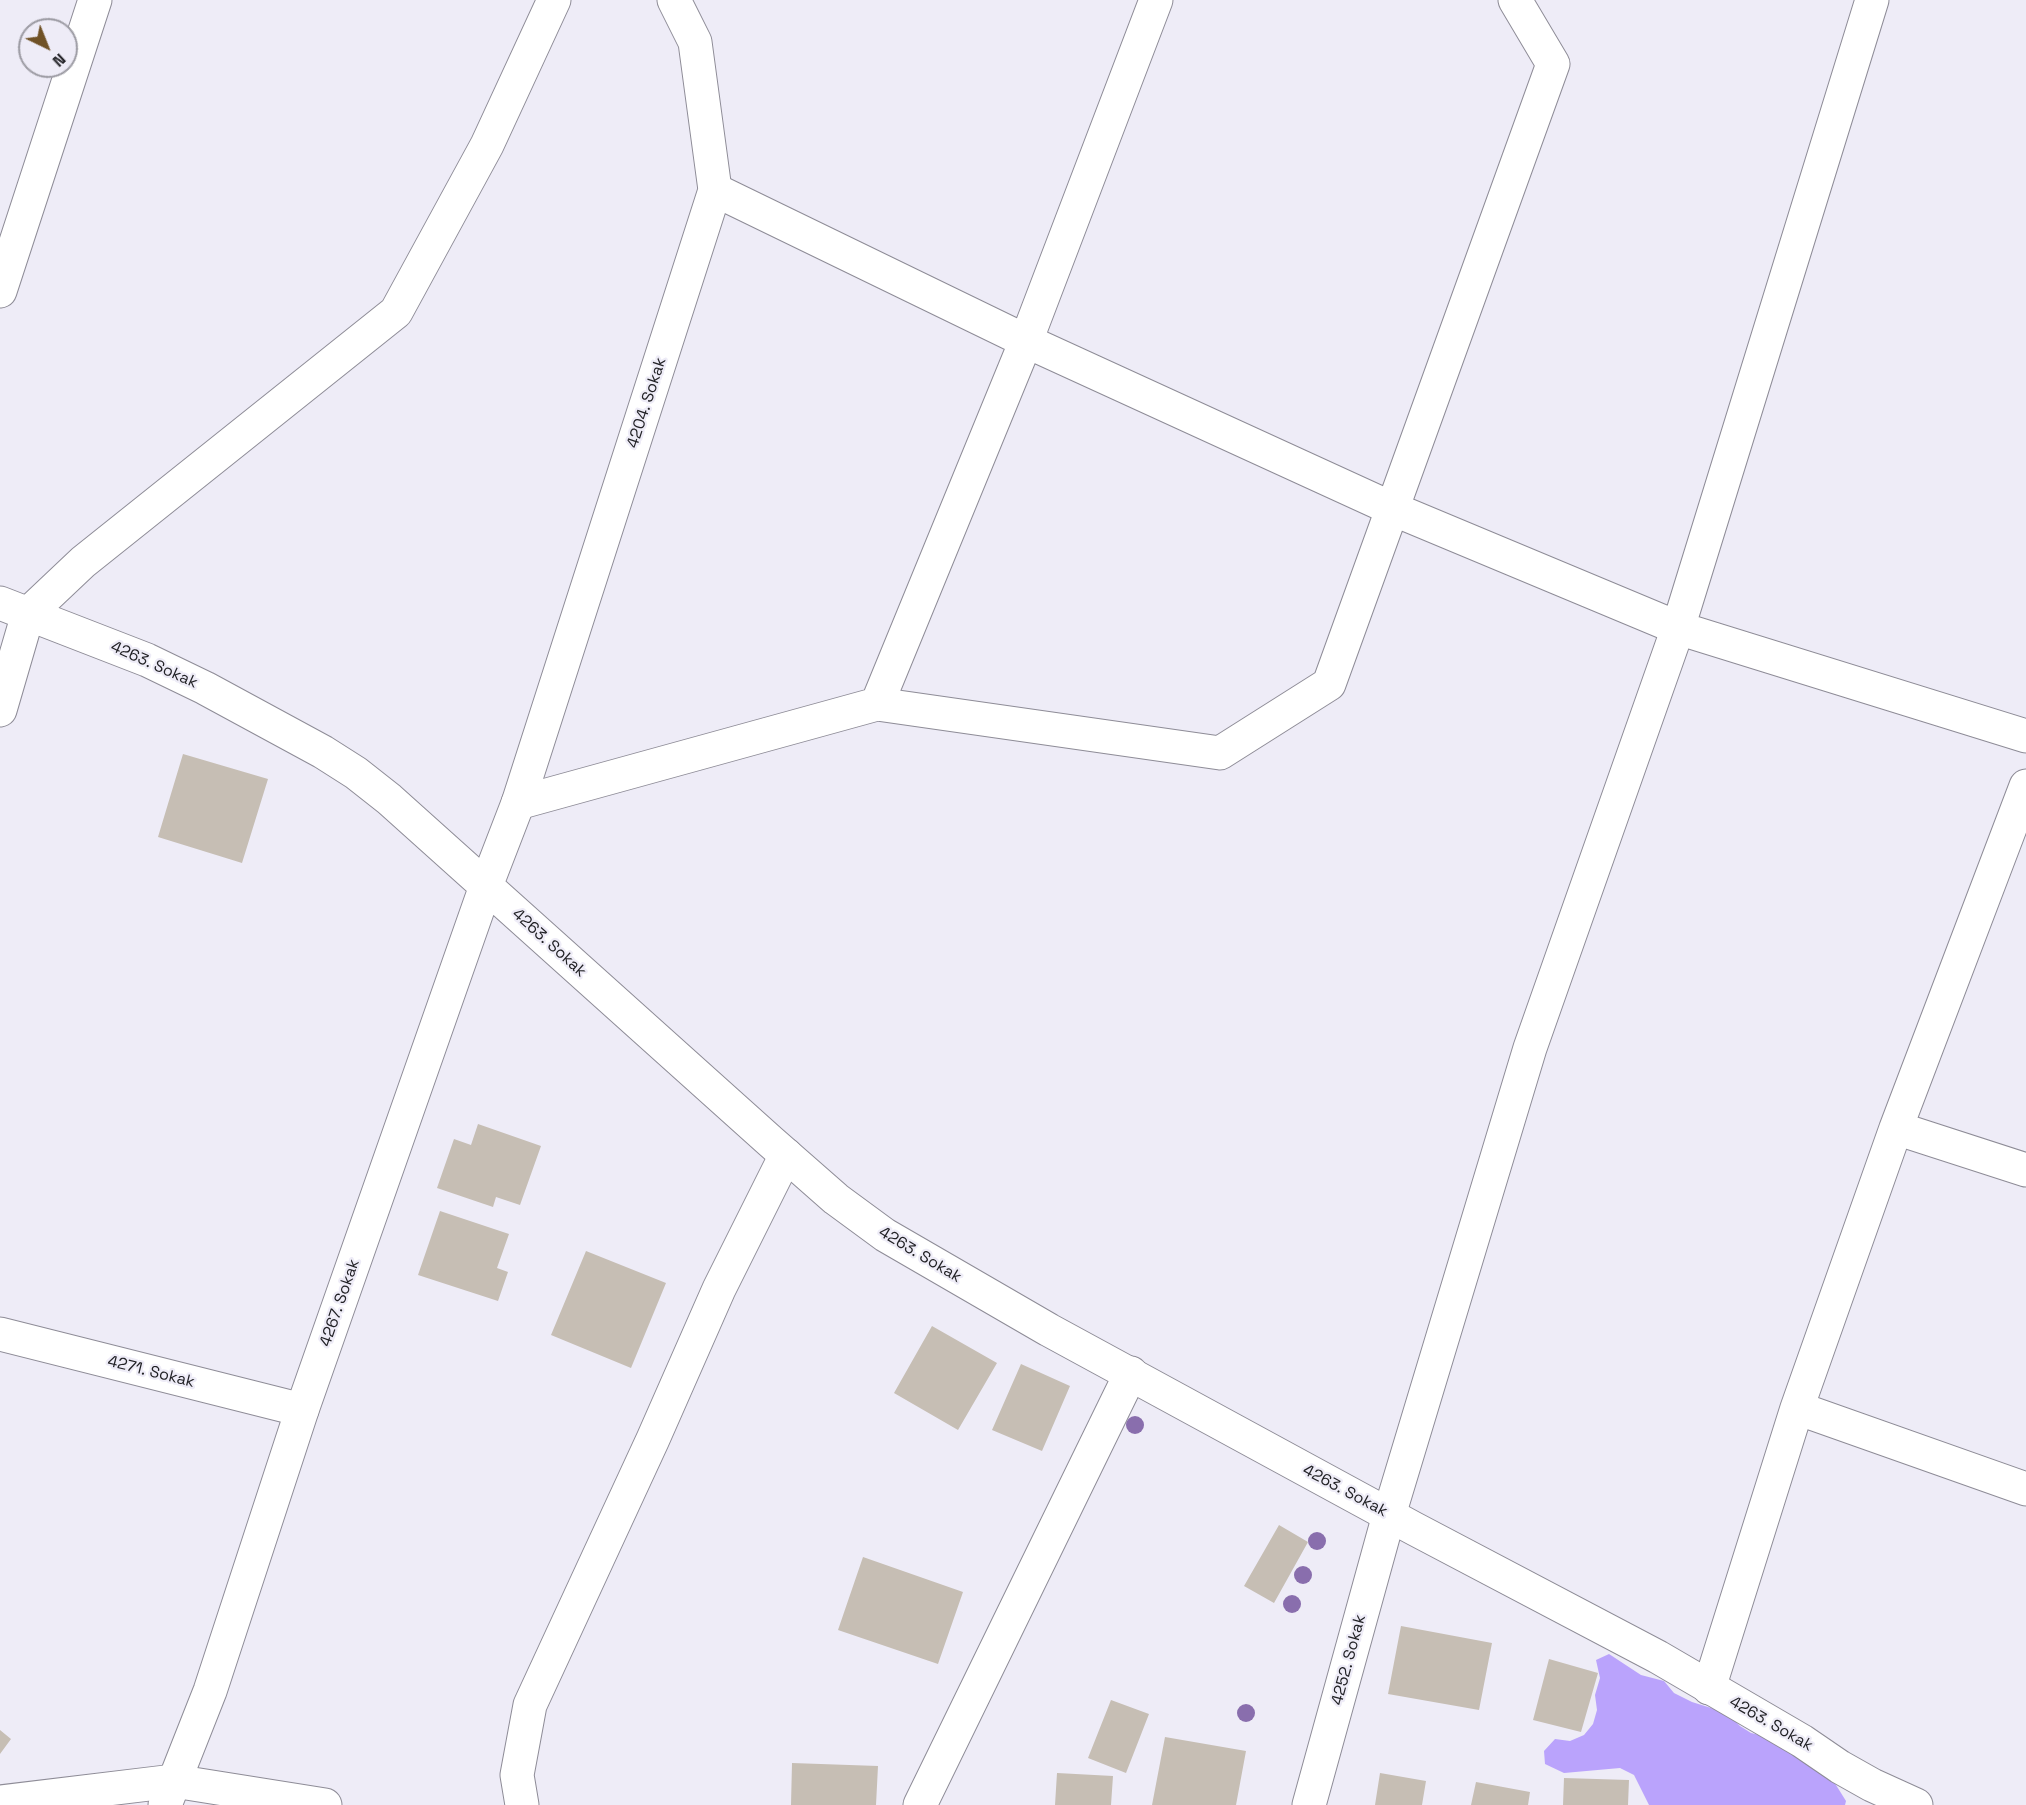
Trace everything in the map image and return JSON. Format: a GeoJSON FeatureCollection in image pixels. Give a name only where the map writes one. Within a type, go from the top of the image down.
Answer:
{"type":"FeatureCollection","features":[{"type":"Feature","properties":{"kind":"street"},"geometry":{"type":"LineString","coordinates":[[0,291],[95,0]]}},
{"type":"Feature","properties":{"kind":"street"},"geometry":{"type":"LineString","coordinates":[[0,710],[14,608],[83,562],[396,312],[487,145],[554,0]]}},
{"type":"Feature","properties":{"kind":"street","name":"4204. Sokak"},"geometry":{"type":"LineString","coordinates":[[518,803],[715,190],[695,42],[674,0]]}},
{"type":"Feature","properties":{"kind":"street"},"geometry":{"type":"LineString","coordinates":[[877,704],[1026,341],[1156,0]]}},
{"type":"Feature","properties":{"kind":"street"},"geometry":{"type":"LineString","coordinates":[[518,803],[877,704],[1220,753],[1329,684],[1553,64],[1515,0]]}},
{"type":"Feature","properties":{"kind":"street","name":"4252. Sokak"},"geometry":{"type":"LineString","coordinates":[[1309,1805],[1389,1515],[1530,1048],[1678,628],[1872,0]]}},
{"type":"Feature","properties":{"kind":"street"},"geometry":{"type":"LineString","coordinates":[[715,190],[1026,341],[1393,509],[1678,628],[2026,736]]}},
{"type":"Feature","properties":{"kind":"street","name":"4263. Sokak"},"geometry":{"type":"LineString","coordinates":[[14,608],[147,660],[205,688],[323,752],[356,773],[389,799],[836,1199],[885,1235],[1049,1329],[1389,1515],[1658,1657],[1802,1741],[1840,1767],[1916,1805]]}},
{"type":"Feature","properties":{"kind":"street"},"geometry":{"type":"LineString","coordinates":[[1709,1688],[1797,1408],[1896,1128],[2026,786]]}},
{"type":"Feature","properties":{"kind":"street","name":"4267. Sokak"},"geometry":{"type":"LineString","coordinates":[[169,1793],[210,1691],[302,1410],[486,886],[518,803]]}},
{"type":"Feature","properties":{"kind":"street"},"geometry":{"type":"LineString","coordinates":[[1896,1128],[2026,1170]]}},
{"type":"Feature","properties":{"kind":"street"},"geometry":{"type":"LineString","coordinates":[[522,1805],[517,1775],[530,1705],[653,1439],[718,1289],[786,1155]]}},
{"type":"Feature","properties":{"kind":"street","name":"4271. Sokak"},"geometry":{"type":"LineString","coordinates":[[0,1334],[302,1410]]}},
{"type":"Feature","properties":{"kind":"street"},"geometry":{"type":"LineString","coordinates":[[920,1805],[1131,1373]]}},
{"type":"Feature","properties":{"kind":"street"},"geometry":{"type":"LineString","coordinates":[[1797,1408],[2026,1489]]}},
{"type":"Feature","properties":{"kind":"street"},"geometry":{"type":"LineString","coordinates":[[0,1802],[169,1793],[325,1805]]}},
{"type":"Feature","properties":{"kind":"shaded area"},"geometry":{"type":"Polygon","coordinates":[[[1609,1654],[1641,1675],[1664,1681],[1674,1693],[1692,1702],[1727,1713],[1751,1733],[1768,1737],[1825,1773],[1846,1801],[1845,1805],[1649,1805],[1634,1775],[1620,1768],[1564,1773],[1545,1764],[1544,1751],[1555,1739],[1570,1741],[1584,1735],[1593,1724],[1597,1710],[1595,1695],[1600,1678],[1596,1660],[1609,1654]]]}},
{"type":"Feature","properties":{"kind":"building"},"geometry":{"type":"Polygon","coordinates":[[[183,754],[268,779],[242,863],[158,837],[183,754]]]}},
{"type":"Feature","properties":{"kind":"building"},"geometry":{"type":"Polygon","coordinates":[[[478,1124],[541,1146],[520,1205],[496,1197],[493,1207],[437,1188],[454,1139],[471,1145],[478,1124]]]}},
{"type":"Feature","properties":{"kind":"building"},"geometry":{"type":"Polygon","coordinates":[[[440,1211],[509,1234],[497,1268],[508,1272],[498,1301],[418,1275],[440,1211]]]}},
{"type":"Feature","properties":{"kind":"building"},"geometry":{"type":"Polygon","coordinates":[[[586,1251],[666,1283],[631,1368],[551,1335],[586,1251]]]}},
{"type":"Feature","properties":{"kind":"building"},"geometry":{"type":"Polygon","coordinates":[[[932,1326],[997,1363],[958,1430],[894,1393],[932,1326]]]}},
{"type":"Feature","properties":{"kind":"building"},"geometry":{"type":"Polygon","coordinates":[[[1021,1364],[1070,1386],[1042,1451],[992,1430],[1021,1364]]]}},
{"type":"Feature","properties":{"kind":"building"},"geometry":{"type":"Polygon","coordinates":[[[1279,1525],[1308,1542],[1274,1603],[1244,1586],[1279,1525]]]}},
{"type":"Feature","properties":{"kind":"building"},"geometry":{"type":"Polygon","coordinates":[[[863,1557],[963,1592],[938,1664],[838,1630],[863,1557]]]}},
{"type":"Feature","properties":{"kind":"building"},"geometry":{"type":"Polygon","coordinates":[[[1401,1626],[1492,1643],[1479,1710],[1388,1694],[1401,1626]]]}},
{"type":"Feature","properties":{"kind":"building"},"geometry":{"type":"Polygon","coordinates":[[[1549,1659],[1598,1673],[1581,1732],[1533,1720],[1549,1659]]]}},
{"type":"Feature","properties":{"kind":"building"},"geometry":{"type":"Polygon","coordinates":[[[1111,1700],[1149,1714],[1126,1773],[1088,1758],[1111,1700]]]}},
{"type":"Feature","properties":{"kind":"building"},"geometry":{"type":"Polygon","coordinates":[[[0,1730],[11,1739],[0,1754],[0,1730]]]}},
{"type":"Feature","properties":{"kind":"building"},"geometry":{"type":"Polygon","coordinates":[[[1165,1737],[1246,1751],[1236,1805],[1152,1805],[1165,1737]]]}},
{"type":"Feature","properties":{"kind":"building"},"geometry":{"type":"Polygon","coordinates":[[[792,1763],[878,1766],[876,1805],[791,1805],[792,1763]]]}},
{"type":"Feature","properties":{"kind":"building"},"geometry":{"type":"Polygon","coordinates":[[[1057,1773],[1113,1776],[1111,1805],[1055,1805],[1057,1773]]]}},
{"type":"Feature","properties":{"kind":"building"},"geometry":{"type":"Polygon","coordinates":[[[1380,1773],[1426,1781],[1422,1805],[1375,1805],[1380,1773]]]}},
{"type":"Feature","properties":{"kind":"building"},"geometry":{"type":"Polygon","coordinates":[[[1564,1778],[1629,1780],[1628,1805],[1563,1805],[1564,1778]]]}},
{"type":"Feature","properties":{"kind":"building"},"geometry":{"type":"Polygon","coordinates":[[[1476,1782],[1530,1792],[1528,1805],[1471,1805],[1476,1782]]]}}]}
